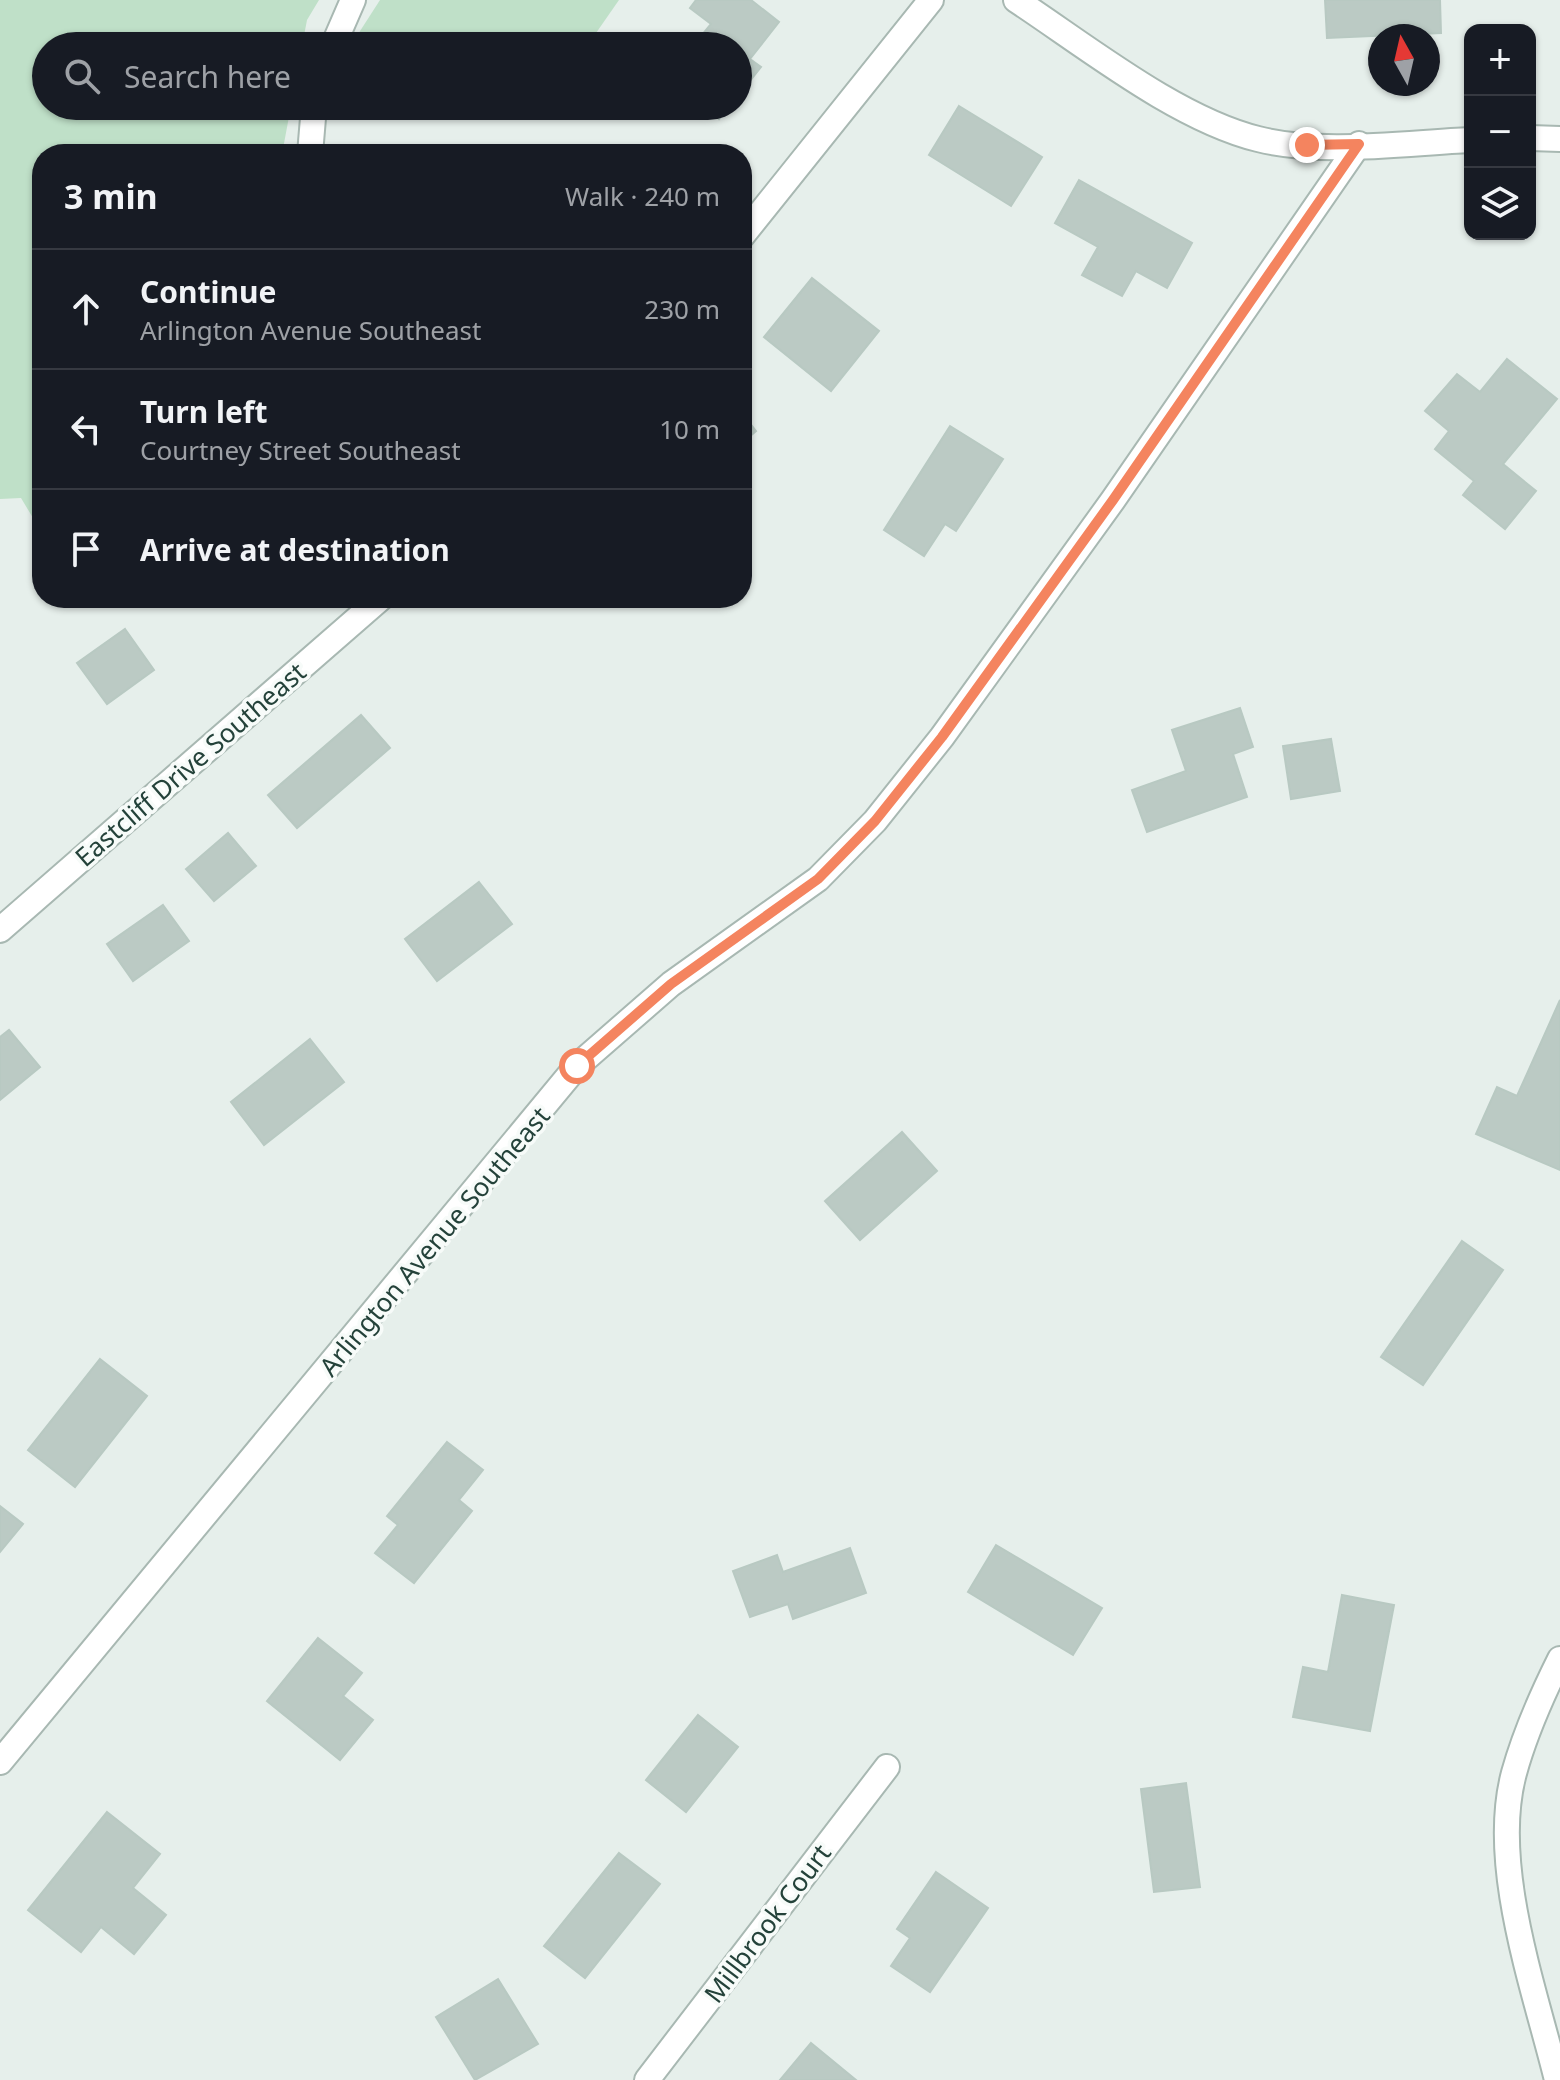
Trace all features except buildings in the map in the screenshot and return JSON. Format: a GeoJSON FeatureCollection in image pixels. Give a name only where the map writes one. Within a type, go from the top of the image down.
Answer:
{"type":"FeatureCollection","features":[{"type":"Feature","properties":{"kind":"street"},"geometry":{"type":"LineString","coordinates":[[339,32],[353,0]]}},
{"type":"Feature","properties":{"kind":"street"},"geometry":{"type":"LineString","coordinates":[[752,224],[931,0]]}},
{"type":"Feature","properties":{"kind":"street"},"geometry":{"type":"LineString","coordinates":[[1016,0],[1143,84],[1227,130],[1261,140],[1307,145],[1464,140]]}},
{"type":"Feature","properties":{"kind":"street"},"geometry":{"type":"LineString","coordinates":[[311,144],[313,120]]}},
{"type":"Feature","properties":{"kind":"street"},"geometry":{"type":"LineString","coordinates":[[1536,138],[1560,139]]}},
{"type":"Feature","properties":{"kind":"street","name":"Arlington Avenue Southeast"},"geometry":{"type":"LineString","coordinates":[[0,1762],[577,1066],[671,984],[818,879],[875,821],[942,737],[1104,513],[1359,144]]}},
{"type":"Feature","properties":{"kind":"street","name":"Eastcliff Drive Southeast"},"geometry":{"type":"LineString","coordinates":[[0,930],[370,608]]}},
{"type":"Feature","properties":{"kind":"street"},"geometry":{"type":"LineString","coordinates":[[1557,2080],[1517,1915],[1507,1818],[1513,1775],[1540,1698],[1560,1659]]}},
{"type":"Feature","properties":{"kind":"street","name":"Millbrook Court"},"geometry":{"type":"LineString","coordinates":[[647,2080],[887,1767]]}},
{"type":"Feature","properties":{"kind":"green space"},"geometry":{"type":"Polygon","coordinates":[[[0,0],[319,0],[307,20],[305,32],[32,32],[32,120],[288,120],[284,144],[32,144],[32,516],[21,498],[0,499],[0,0]]]}},
{"type":"Feature","properties":{"kind":"green space"},"geometry":{"type":"Polygon","coordinates":[[[380,0],[619,0],[597,32],[359,32],[380,0]]]}},
{"type":"Feature","properties":{"kind":"route"},"geometry":{"type":"LineString","coordinates":[[577,1066],[671,984],[818,879],[875,821],[942,737],[1113,500],[1359,144],[1307,145]]}}]}
